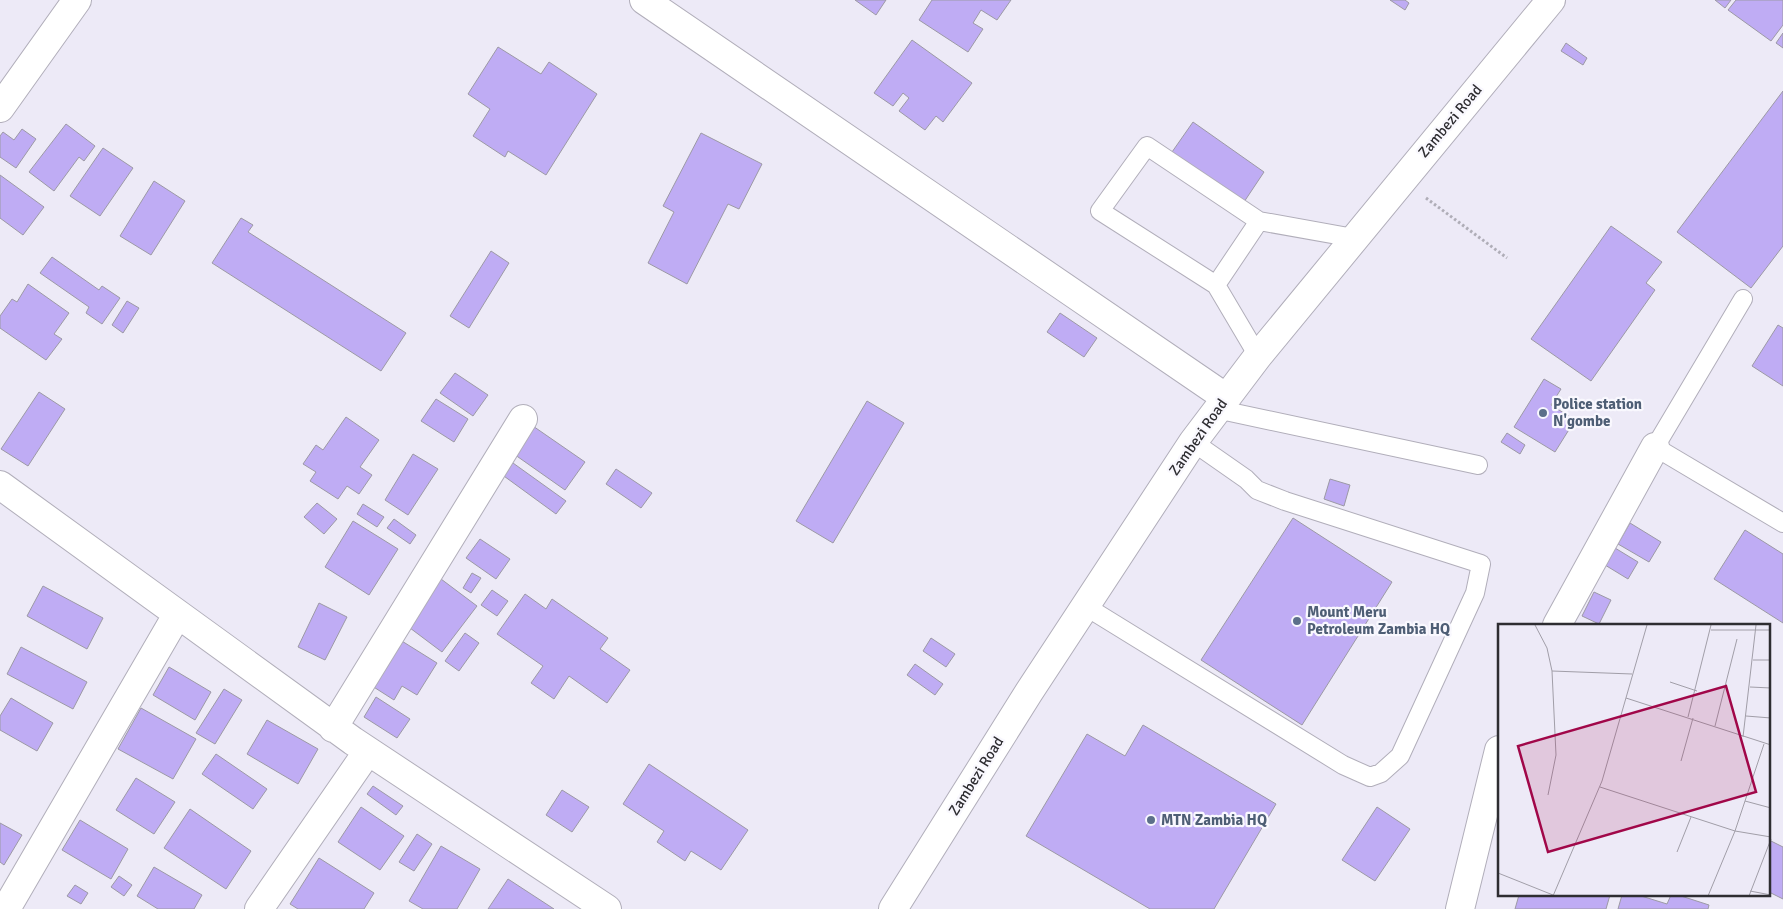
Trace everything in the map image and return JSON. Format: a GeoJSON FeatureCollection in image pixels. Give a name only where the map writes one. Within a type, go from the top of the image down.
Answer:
{"type":"FeatureCollection","features":[{"type":"Feature","properties":{"kind":"street"},"geometry":{"type":"LineString","coordinates":[[0,108],[77,0]]}},
{"type":"Feature","properties":{"kind":"street"},"geometry":{"type":"LineString","coordinates":[[644,0],[1221,403]]}},
{"type":"Feature","properties":{"kind":"street","name":"Zambezi Road"},"geometry":{"type":"LineString","coordinates":[[893,909],[1085,606],[1192,442],[1258,356],[1551,0]]}},
{"type":"Feature","properties":{"kind":"street"},"geometry":{"type":"LineString","coordinates":[[333,728],[523,419]]}},
{"type":"Feature","properties":{"kind":"street"},"geometry":{"type":"LineString","coordinates":[[1558,624],[1655,447]]}},
{"type":"Feature","properties":{"kind":"street"},"geometry":{"type":"LineString","coordinates":[[0,485],[333,728],[608,909]]}},
{"type":"Feature","properties":{"kind":"street"},"geometry":{"type":"LineString","coordinates":[[6,909],[177,615]]}},
{"type":"Feature","properties":{"kind":"street"},"geometry":{"type":"LineString","coordinates":[[259,909],[368,751]]}},
{"type":"Feature","properties":{"kind":"street"},"geometry":{"type":"LineString","coordinates":[[1460,909],[1498,754]]}},
{"type":"Feature","properties":{"kind":"lane"},"geometry":{"type":"LineString","coordinates":[[1258,356],[1216,285],[1100,211],[1147,146],[1259,221],[1354,238]]}},
{"type":"Feature","properties":{"kind":"lane"},"geometry":{"type":"LineString","coordinates":[[1216,285],[1259,221]]}},
{"type":"Feature","properties":{"kind":"lane"},"geometry":{"type":"LineString","coordinates":[[1743,299],[1655,447],[1783,523]]}},
{"type":"Feature","properties":{"kind":"lane"},"geometry":{"type":"LineString","coordinates":[[1221,403],[1478,466]]}},
{"type":"Feature","properties":{"kind":"lane"},"geometry":{"type":"LineString","coordinates":[[1085,606],[1343,765],[1370,777],[1380,773],[1400,756],[1475,593],[1481,564],[1285,501],[1258,490],[1246,479],[1192,442]]}},
{"type":"Feature","properties":{"kind":"path"},"geometry":{"type":"LineString","coordinates":[[1402,179],[1506,258]]}},
{"type":"Feature","properties":{"kind":"building"},"geometry":{"type":"Polygon","coordinates":[[[855,0],[886,0],[876,15],[855,0]]]}},
{"type":"Feature","properties":{"kind":"building"},"geometry":{"type":"Polygon","coordinates":[[[932,0],[1011,0],[997,20],[981,10],[973,23],[983,29],[968,52],[919,20],[932,0]]]}},
{"type":"Feature","properties":{"kind":"building"},"geometry":{"type":"Polygon","coordinates":[[[1390,0],[1405,0],[1409,3],[1405,10],[1390,0]]]}},
{"type":"Feature","properties":{"kind":"building"},"geometry":{"type":"Polygon","coordinates":[[[1715,0],[1731,0],[1725,8],[1715,0]]]}},
{"type":"Feature","properties":{"kind":"building"},"geometry":{"type":"Polygon","coordinates":[[[1736,0],[1783,0],[1783,25],[1771,41],[1728,10],[1736,0]]]}},
{"type":"Feature","properties":{"kind":"building"},"geometry":{"type":"Polygon","coordinates":[[[1783,33],[1783,48],[1776,43],[1783,33]]]}},
{"type":"Feature","properties":{"kind":"building"},"geometry":{"type":"Polygon","coordinates":[[[912,40],[972,83],[943,122],[936,116],[925,130],[899,111],[909,98],[903,93],[893,106],[874,93],[912,40]]]}},
{"type":"Feature","properties":{"kind":"building"},"geometry":{"type":"Polygon","coordinates":[[[1566,43],[1587,58],[1583,65],[1561,51],[1566,43]]]}},
{"type":"Feature","properties":{"kind":"building"},"geometry":{"type":"Polygon","coordinates":[[[498,47],[541,74],[549,62],[597,94],[546,175],[508,151],[505,157],[473,136],[490,109],[468,94],[498,47]]]}},
{"type":"Feature","properties":{"kind":"building"},"geometry":{"type":"Polygon","coordinates":[[[1783,91],[1783,246],[1751,288],[1677,232],[1783,91]]]}},
{"type":"Feature","properties":{"kind":"building"},"geometry":{"type":"Polygon","coordinates":[[[1193,122],[1264,172],[1244,202],[1172,152],[1193,122]]]}},
{"type":"Feature","properties":{"kind":"building"},"geometry":{"type":"Polygon","coordinates":[[[66,124],[95,146],[84,161],[79,157],[54,191],[29,172],[66,124]]]}},
{"type":"Feature","properties":{"kind":"building"},"geometry":{"type":"Polygon","coordinates":[[[22,129],[36,139],[16,168],[0,157],[0,136],[3,132],[14,140],[22,129]]]}},
{"type":"Feature","properties":{"kind":"building"},"geometry":{"type":"Polygon","coordinates":[[[701,133],[762,164],[739,209],[728,204],[687,284],[648,263],[674,212],[663,206],[701,133]]]}},
{"type":"Feature","properties":{"kind":"building"},"geometry":{"type":"Polygon","coordinates":[[[103,148],[133,168],[100,216],[70,196],[103,148]]]}},
{"type":"Feature","properties":{"kind":"building"},"geometry":{"type":"Polygon","coordinates":[[[0,175],[44,207],[23,235],[0,218],[0,175]]]}},
{"type":"Feature","properties":{"kind":"building"},"geometry":{"type":"Polygon","coordinates":[[[154,181],[185,201],[151,255],[120,236],[154,181]]]}},
{"type":"Feature","properties":{"kind":"building"},"geometry":{"type":"Polygon","coordinates":[[[241,218],[253,225],[248,232],[406,333],[381,371],[212,263],[241,218]]]}},
{"type":"Feature","properties":{"kind":"building"},"geometry":{"type":"Polygon","coordinates":[[[1611,226],[1662,262],[1646,283],[1655,290],[1591,381],[1531,339],[1611,226]]]}},
{"type":"Feature","properties":{"kind":"building"},"geometry":{"type":"Polygon","coordinates":[[[491,251],[509,263],[469,328],[450,316],[491,251]]]}},
{"type":"Feature","properties":{"kind":"building"},"geometry":{"type":"Polygon","coordinates":[[[52,257],[99,290],[102,286],[120,298],[102,324],[86,313],[89,307],[40,273],[52,257]]]}},
{"type":"Feature","properties":{"kind":"building"},"geometry":{"type":"Polygon","coordinates":[[[28,284],[69,313],[54,334],[62,339],[46,360],[0,328],[0,316],[12,299],[17,302],[28,284]]]}},
{"type":"Feature","properties":{"kind":"building"},"geometry":{"type":"Polygon","coordinates":[[[127,301],[139,308],[123,333],[112,325],[127,301]]]}},
{"type":"Feature","properties":{"kind":"building"},"geometry":{"type":"Polygon","coordinates":[[[1060,313],[1097,338],[1084,357],[1047,332],[1060,313]]]}},
{"type":"Feature","properties":{"kind":"building"},"geometry":{"type":"Polygon","coordinates":[[[1778,325],[1783,328],[1783,386],[1752,366],[1778,325]]]}},
{"type":"Feature","properties":{"kind":"building"},"geometry":{"type":"Polygon","coordinates":[[[455,373],[488,395],[473,416],[440,393],[455,373]]]}},
{"type":"Feature","properties":{"kind":"building","name":"Police station N'gombe"},"geometry":{"type":"Polygon","coordinates":[[[1544,379],[1561,389],[1551,405],[1575,420],[1555,452],[1514,427],[1544,379]]]}},
{"type":"Feature","properties":{"kind":"building"},"geometry":{"type":"Polygon","coordinates":[[[39,392],[65,409],[28,466],[1,449],[39,392]]]}},
{"type":"Feature","properties":{"kind":"building"},"geometry":{"type":"Polygon","coordinates":[[[436,399],[468,419],[454,442],[421,421],[436,399]]]}},
{"type":"Feature","properties":{"kind":"building"},"geometry":{"type":"Polygon","coordinates":[[[867,401],[904,423],[833,543],[796,521],[867,401]]]}},
{"type":"Feature","properties":{"kind":"building"},"geometry":{"type":"Polygon","coordinates":[[[346,417],[379,440],[360,467],[372,475],[359,494],[347,486],[338,499],[310,481],[316,472],[303,464],[316,445],[323,450],[346,417]]]}},
{"type":"Feature","properties":{"kind":"building"},"geometry":{"type":"Polygon","coordinates":[[[530,424],[585,462],[565,490],[511,452],[530,424]]]}},
{"type":"Feature","properties":{"kind":"building"},"geometry":{"type":"Polygon","coordinates":[[[1507,433],[1525,445],[1520,454],[1501,442],[1507,433]]]}},
{"type":"Feature","properties":{"kind":"building"},"geometry":{"type":"Polygon","coordinates":[[[413,454],[438,469],[408,515],[385,500],[413,454]]]}},
{"type":"Feature","properties":{"kind":"building"},"geometry":{"type":"Polygon","coordinates":[[[506,458],[566,501],[556,514],[497,471],[506,458]]]}},
{"type":"Feature","properties":{"kind":"building"},"geometry":{"type":"Polygon","coordinates":[[[616,469],[652,493],[641,508],[606,484],[616,469]]]}},
{"type":"Feature","properties":{"kind":"building"},"geometry":{"type":"Polygon","coordinates":[[[1330,479],[1350,485],[1344,506],[1324,499],[1330,479]]]}},
{"type":"Feature","properties":{"kind":"building"},"geometry":{"type":"Polygon","coordinates":[[[317,503],[337,519],[324,534],[304,517],[317,503]]]}},
{"type":"Feature","properties":{"kind":"building"},"geometry":{"type":"Polygon","coordinates":[[[363,504],[384,517],[377,527],[357,514],[363,504]]]}},
{"type":"Feature","properties":{"kind":"building","name":"Mount Meru Petroleum Zambia HQ"},"geometry":{"type":"Polygon","coordinates":[[[1293,518],[1392,582],[1302,725],[1201,660],[1293,518]]]}},
{"type":"Feature","properties":{"kind":"building"},"geometry":{"type":"Polygon","coordinates":[[[394,519],[416,535],[410,544],[387,528],[394,519]]]}},
{"type":"Feature","properties":{"kind":"building"},"geometry":{"type":"Polygon","coordinates":[[[353,521],[398,549],[369,595],[325,567],[353,521]]]}},
{"type":"Feature","properties":{"kind":"building"},"geometry":{"type":"Polygon","coordinates":[[[1630,523],[1661,542],[1649,562],[1618,544],[1630,523]]]}},
{"type":"Feature","properties":{"kind":"building"},"geometry":{"type":"Polygon","coordinates":[[[1745,530],[1783,554],[1783,623],[1714,579],[1745,530]]]}},
{"type":"Feature","properties":{"kind":"building"},"geometry":{"type":"Polygon","coordinates":[[[480,539],[510,559],[496,579],[466,558],[480,539]]]}},
{"type":"Feature","properties":{"kind":"building"},"geometry":{"type":"Polygon","coordinates":[[[1615,548],[1638,562],[1628,579],[1605,565],[1615,548]]]}},
{"type":"Feature","properties":{"kind":"building"},"geometry":{"type":"Polygon","coordinates":[[[472,573],[481,578],[471,593],[463,588],[472,573]]]}},
{"type":"Feature","properties":{"kind":"building"},"geometry":{"type":"Polygon","coordinates":[[[437,576],[477,606],[442,652],[402,622],[437,576]]]}},
{"type":"Feature","properties":{"kind":"building"},"geometry":{"type":"Polygon","coordinates":[[[43,586],[103,618],[87,649],[27,616],[43,586]]]}},
{"type":"Feature","properties":{"kind":"building"},"geometry":{"type":"Polygon","coordinates":[[[492,590],[508,601],[497,616],[481,605],[492,590]]]}},
{"type":"Feature","properties":{"kind":"building"},"geometry":{"type":"Polygon","coordinates":[[[1594,592],[1611,600],[1599,624],[1582,616],[1594,592]]]}},
{"type":"Feature","properties":{"kind":"building"},"geometry":{"type":"Polygon","coordinates":[[[525,594],[546,609],[552,599],[608,638],[600,649],[630,670],[607,703],[569,676],[554,699],[531,683],[543,666],[497,634],[525,594]]]}},
{"type":"Feature","properties":{"kind":"building"},"geometry":{"type":"Polygon","coordinates":[[[319,603],[347,617],[325,660],[298,647],[319,603]]]}},
{"type":"Feature","properties":{"kind":"building"},"geometry":{"type":"Polygon","coordinates":[[[465,633],[479,643],[459,671],[445,661],[465,633]]]}},
{"type":"Feature","properties":{"kind":"building"},"geometry":{"type":"Polygon","coordinates":[[[397,638],[437,663],[417,695],[402,686],[394,700],[369,684],[397,638]]]}},
{"type":"Feature","properties":{"kind":"building"},"geometry":{"type":"Polygon","coordinates":[[[931,638],[955,654],[946,667],[923,651],[931,638]]]}},
{"type":"Feature","properties":{"kind":"building"},"geometry":{"type":"Polygon","coordinates":[[[21,647],[87,682],[73,709],[7,674],[21,647]]]}},
{"type":"Feature","properties":{"kind":"building"},"geometry":{"type":"Polygon","coordinates":[[[915,664],[943,684],[935,695],[907,675],[915,664]]]}},
{"type":"Feature","properties":{"kind":"building"},"geometry":{"type":"Polygon","coordinates":[[[169,667],[211,692],[195,720],[153,695],[169,667]]]}},
{"type":"Feature","properties":{"kind":"building"},"geometry":{"type":"Polygon","coordinates":[[[224,689],[242,700],[215,744],[196,733],[224,689]]]}},
{"type":"Feature","properties":{"kind":"building"},"geometry":{"type":"Polygon","coordinates":[[[376,697],[410,719],[397,738],[364,717],[376,697]]]}},
{"type":"Feature","properties":{"kind":"building"},"geometry":{"type":"Polygon","coordinates":[[[11,698],[53,723],[37,751],[0,730],[0,716],[11,698]]]}},
{"type":"Feature","properties":{"kind":"building"},"geometry":{"type":"Polygon","coordinates":[[[141,708],[196,739],[173,779],[118,749],[141,708]]]}},
{"type":"Feature","properties":{"kind":"building"},"geometry":{"type":"Polygon","coordinates":[[[267,720],[318,749],[298,784],[247,754],[267,720]]]}},
{"type":"Feature","properties":{"kind":"building","name":"MTN Zambia HQ"},"geometry":{"type":"Polygon","coordinates":[[[1143,725],[1276,804],[1214,909],[1150,909],[1026,836],[1087,734],[1125,756],[1143,725]]]}},
{"type":"Feature","properties":{"kind":"building"},"geometry":{"type":"Polygon","coordinates":[[[216,754],[267,789],[253,809],[202,774],[216,754]]]}},
{"type":"Feature","properties":{"kind":"building"},"geometry":{"type":"Polygon","coordinates":[[[649,764],[748,830],[721,870],[691,851],[685,861],[657,842],[664,831],[623,804],[649,764]]]}},
{"type":"Feature","properties":{"kind":"building"},"geometry":{"type":"Polygon","coordinates":[[[136,778],[175,802],[154,834],[116,810],[136,778]]]}},
{"type":"Feature","properties":{"kind":"building"},"geometry":{"type":"Polygon","coordinates":[[[373,786],[403,806],[396,815],[367,794],[373,786]]]}},
{"type":"Feature","properties":{"kind":"building"},"geometry":{"type":"Polygon","coordinates":[[[562,790],[589,807],[572,832],[546,815],[562,790]]]}},
{"type":"Feature","properties":{"kind":"building"},"geometry":{"type":"Polygon","coordinates":[[[361,807],[404,836],[380,870],[338,842],[361,807]]]}},
{"type":"Feature","properties":{"kind":"building"},"geometry":{"type":"Polygon","coordinates":[[[1377,807],[1410,829],[1375,881],[1342,860],[1377,807]]]}},
{"type":"Feature","properties":{"kind":"building"},"geometry":{"type":"Polygon","coordinates":[[[190,809],[251,851],[226,889],[164,848],[190,809]]]}},
{"type":"Feature","properties":{"kind":"building"},"geometry":{"type":"Polygon","coordinates":[[[80,820],[128,849],[111,879],[62,850],[80,820]]]}},
{"type":"Feature","properties":{"kind":"building"},"geometry":{"type":"Polygon","coordinates":[[[0,823],[22,835],[4,865],[0,862],[0,823]]]}},
{"type":"Feature","properties":{"kind":"building"},"geometry":{"type":"Polygon","coordinates":[[[417,834],[432,844],[414,871],[399,862],[417,834]]]}},
{"type":"Feature","properties":{"kind":"building"},"geometry":{"type":"Polygon","coordinates":[[[1770,840],[1783,847],[1783,899],[1770,892],[1770,840]]]}},
{"type":"Feature","properties":{"kind":"building"},"geometry":{"type":"Polygon","coordinates":[[[441,846],[480,869],[457,909],[423,909],[409,901],[441,846]]]}},
{"type":"Feature","properties":{"kind":"building"},"geometry":{"type":"Polygon","coordinates":[[[319,858],[374,893],[364,909],[298,909],[290,904],[319,858]]]}},
{"type":"Feature","properties":{"kind":"building"},"geometry":{"type":"Polygon","coordinates":[[[154,867],[202,895],[194,909],[158,909],[137,896],[154,867]]]}},
{"type":"Feature","properties":{"kind":"building"},"geometry":{"type":"Polygon","coordinates":[[[119,876],[132,885],[124,896],[111,887],[119,876]]]}},
{"type":"Feature","properties":{"kind":"building"},"geometry":{"type":"Polygon","coordinates":[[[508,879],[554,909],[488,909],[508,879]]]}},
{"type":"Feature","properties":{"kind":"building"},"geometry":{"type":"Polygon","coordinates":[[[75,885],[88,893],[81,904],[67,896],[75,885]]]}},
{"type":"Feature","properties":{"kind":"building"},"geometry":{"type":"Polygon","coordinates":[[[1519,896],[1610,896],[1606,909],[1515,909],[1519,896]]]}},
{"type":"Feature","properties":{"kind":"building"},"geometry":{"type":"Polygon","coordinates":[[[1622,896],[1641,896],[1667,904],[1671,896],[1681,896],[1709,905],[1708,909],[1618,909],[1622,896]]]}},
{"type":"Feature","properties":{"kind":"place","name":"Police station N'gombe"},"geometry":{"type":"Point","coordinates":[1543,413]}},
{"type":"Feature","properties":{"kind":"place","name":"Mount Meru Petroleum Zambia HQ"},"geometry":{"type":"Point","coordinates":[1297,621]}},
{"type":"Feature","properties":{"kind":"place","name":"MTN Zambia HQ"},"geometry":{"type":"Point","coordinates":[1151,820]}}]}
